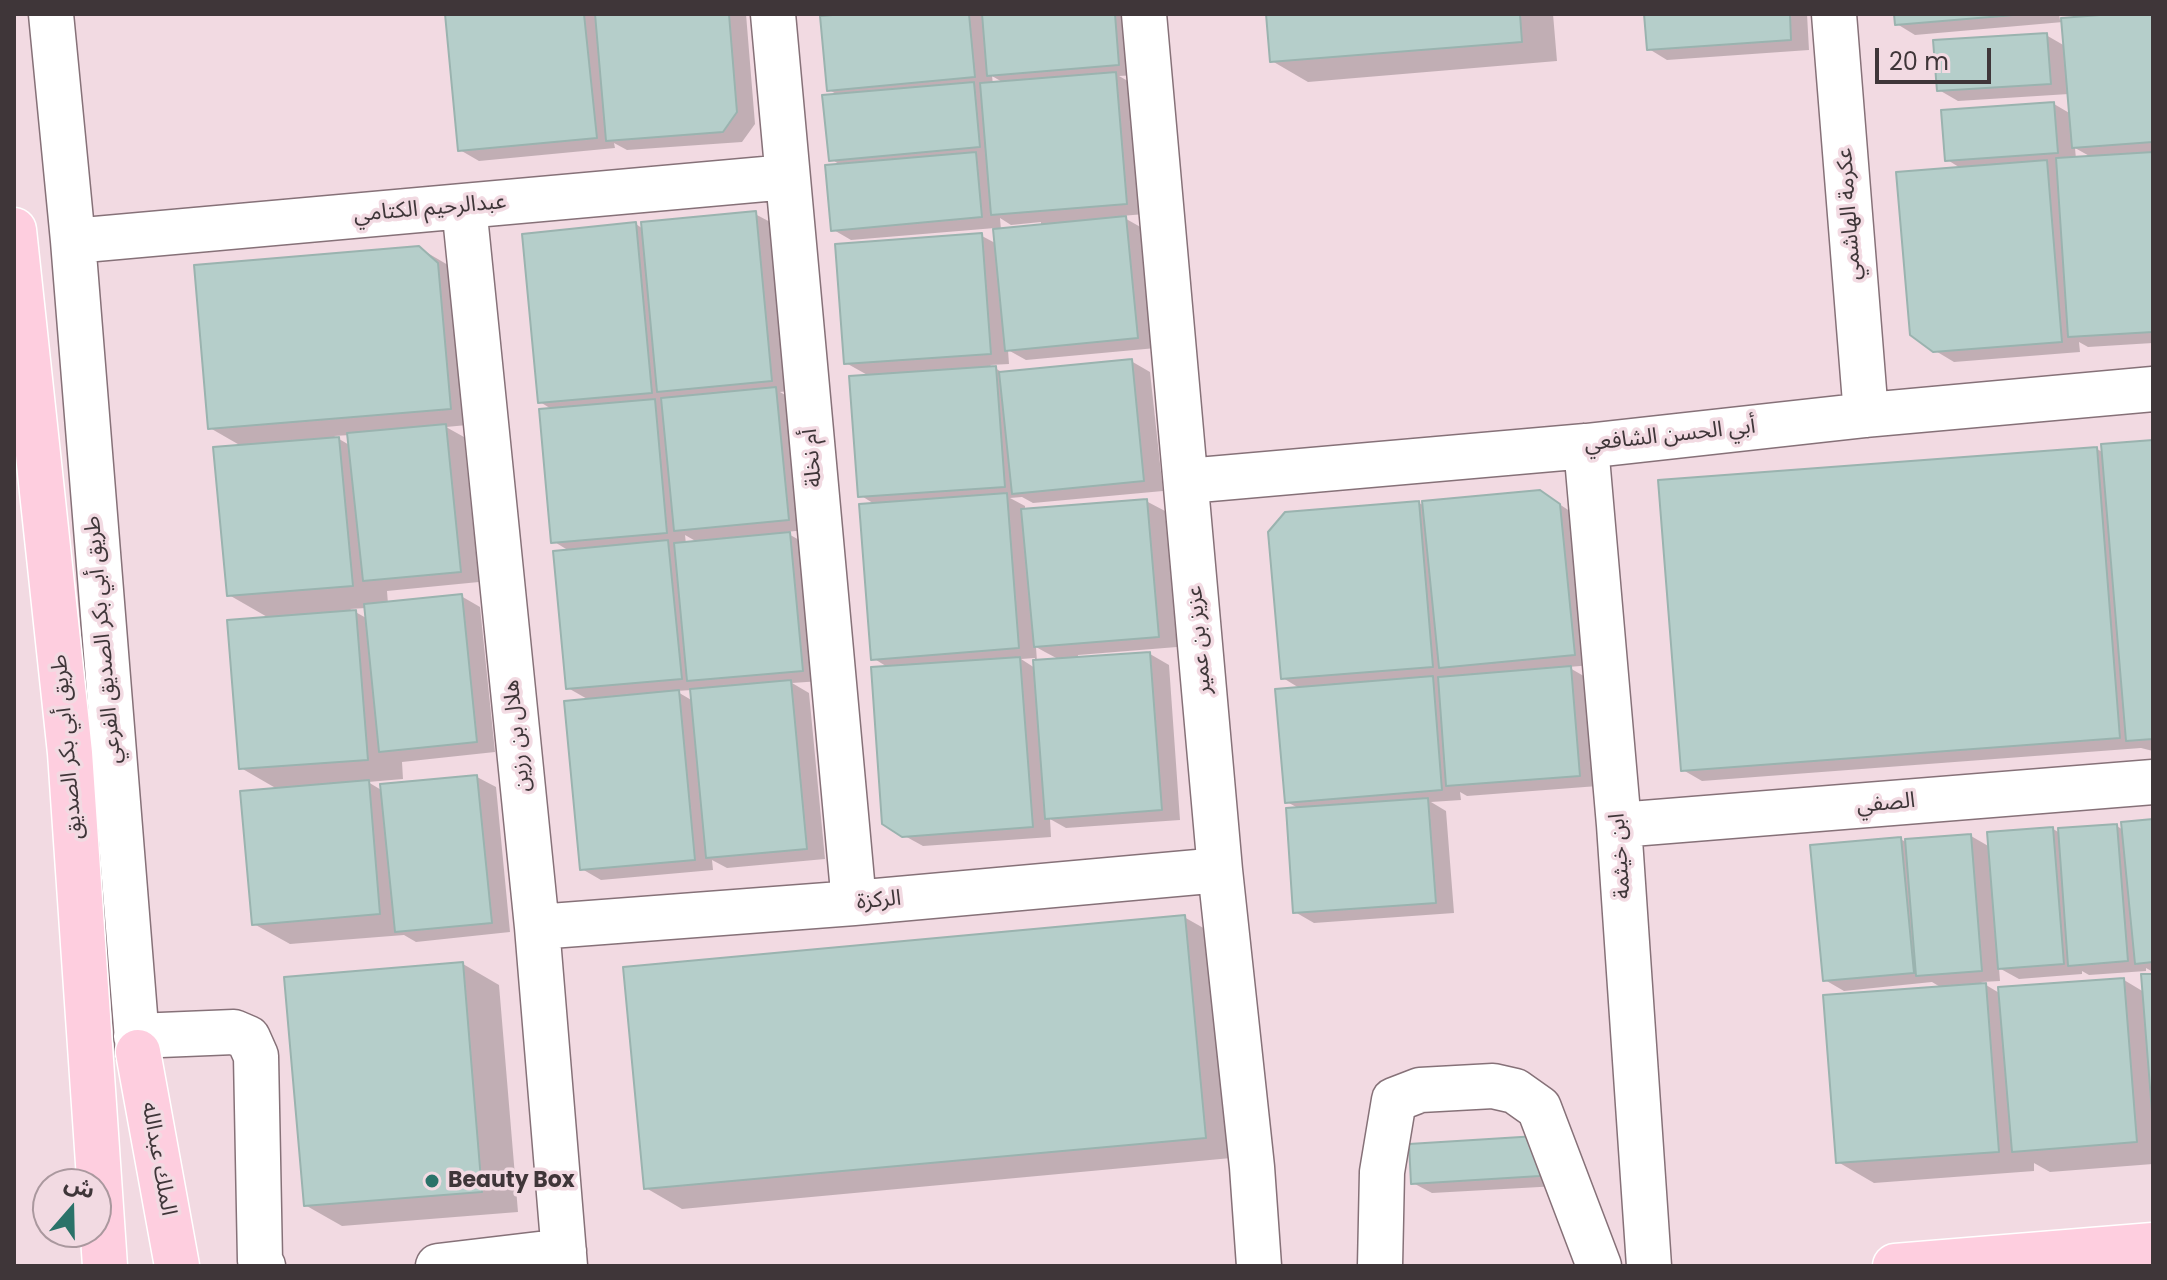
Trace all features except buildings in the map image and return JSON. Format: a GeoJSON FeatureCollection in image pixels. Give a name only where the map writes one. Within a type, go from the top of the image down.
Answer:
{"type":"FeatureCollection","features":[{"type":"Feature","properties":{"kind":"main road","name":"طريق أبي بكر الصديق"},"geometry":{"type":"LineString","coordinates":[[14,230],[70,753],[105,1266]]}},
{"type":"Feature","properties":{"kind":"main road","name":"طريق أبي بكر الصديق الفرعي"},"geometry":{"type":"LineString","coordinates":[[137,1044],[149,1266]]}},
{"type":"Feature","properties":{"kind":"main road","name":"الملك عبدالله"},"geometry":{"type":"LineString","coordinates":[[137,1044],[177,1266]]}},
{"type":"Feature","properties":{"kind":"main road"},"geometry":{"type":"LineString","coordinates":[[1895,1266],[2153,1245]]}},
{"type":"Feature","properties":{"kind":"street","name":"طريق أبي بكر الصديق الفرعي"},"geometry":{"type":"LineString","coordinates":[[51,14],[73,241],[137,1044]]}},
{"type":"Feature","properties":{"kind":"street","name":"أم نخلة"},"geometry":{"type":"LineString","coordinates":[[773,14],[854,903]]}},
{"type":"Feature","properties":{"kind":"street","name":"عزيز بن عمير"},"geometry":{"type":"LineString","coordinates":[[1144,14],[1220,870],[1252,1167],[1259,1266]]}},
{"type":"Feature","properties":{"kind":"street","name":"عكرمة الهاشمي"},"geometry":{"type":"LineString","coordinates":[[1834,14],[1866,415]]}},
{"type":"Feature","properties":{"kind":"street","name":"عبدالرحيم الكتامي"},"geometry":{"type":"LineString","coordinates":[[73,241],[787,177]]}},
{"type":"Feature","properties":{"kind":"street","name":"هلال بن رزين"},"geometry":{"type":"LineString","coordinates":[[464,206],[537,927],[564,1259]]}},
{"type":"Feature","properties":{"kind":"street","name":"أبي الحسن الشافعي"},"geometry":{"type":"LineString","coordinates":[[1187,481],[1586,446],[1866,415],[2153,389]]}},
{"type":"Feature","properties":{"kind":"street","name":"ابن خيثمة"},"geometry":{"type":"LineString","coordinates":[[1586,446],[1619,825],[1649,1266]]}},
{"type":"Feature","properties":{"kind":"street","name":"الصفي"},"geometry":{"type":"LineString","coordinates":[[1619,825],[2153,782]]}},
{"type":"Feature","properties":{"kind":"street","name":"الركزة"},"geometry":{"type":"LineString","coordinates":[[537,927],[854,903],[1220,870]]}},
{"type":"Feature","properties":{"kind":"street"},"geometry":{"type":"LineString","coordinates":[[137,1044],[234,1032],[248,1038],[256,1056],[260,1261],[263,1266]]}},
{"type":"Feature","properties":{"kind":"street"},"geometry":{"type":"LineString","coordinates":[[1380,1266],[1382,1172],[1394,1100],[1420,1090],[1493,1086],[1515,1091],[1539,1108],[1599,1266]]}},
{"type":"Feature","properties":{"kind":"street"},"geometry":{"type":"LineString","coordinates":[[438,1266],[564,1259]]}},
{"type":"Feature","properties":{"kind":"place","name":"Beauty Box"},"geometry":{"type":"Point","coordinates":[432,1181]}}]}
